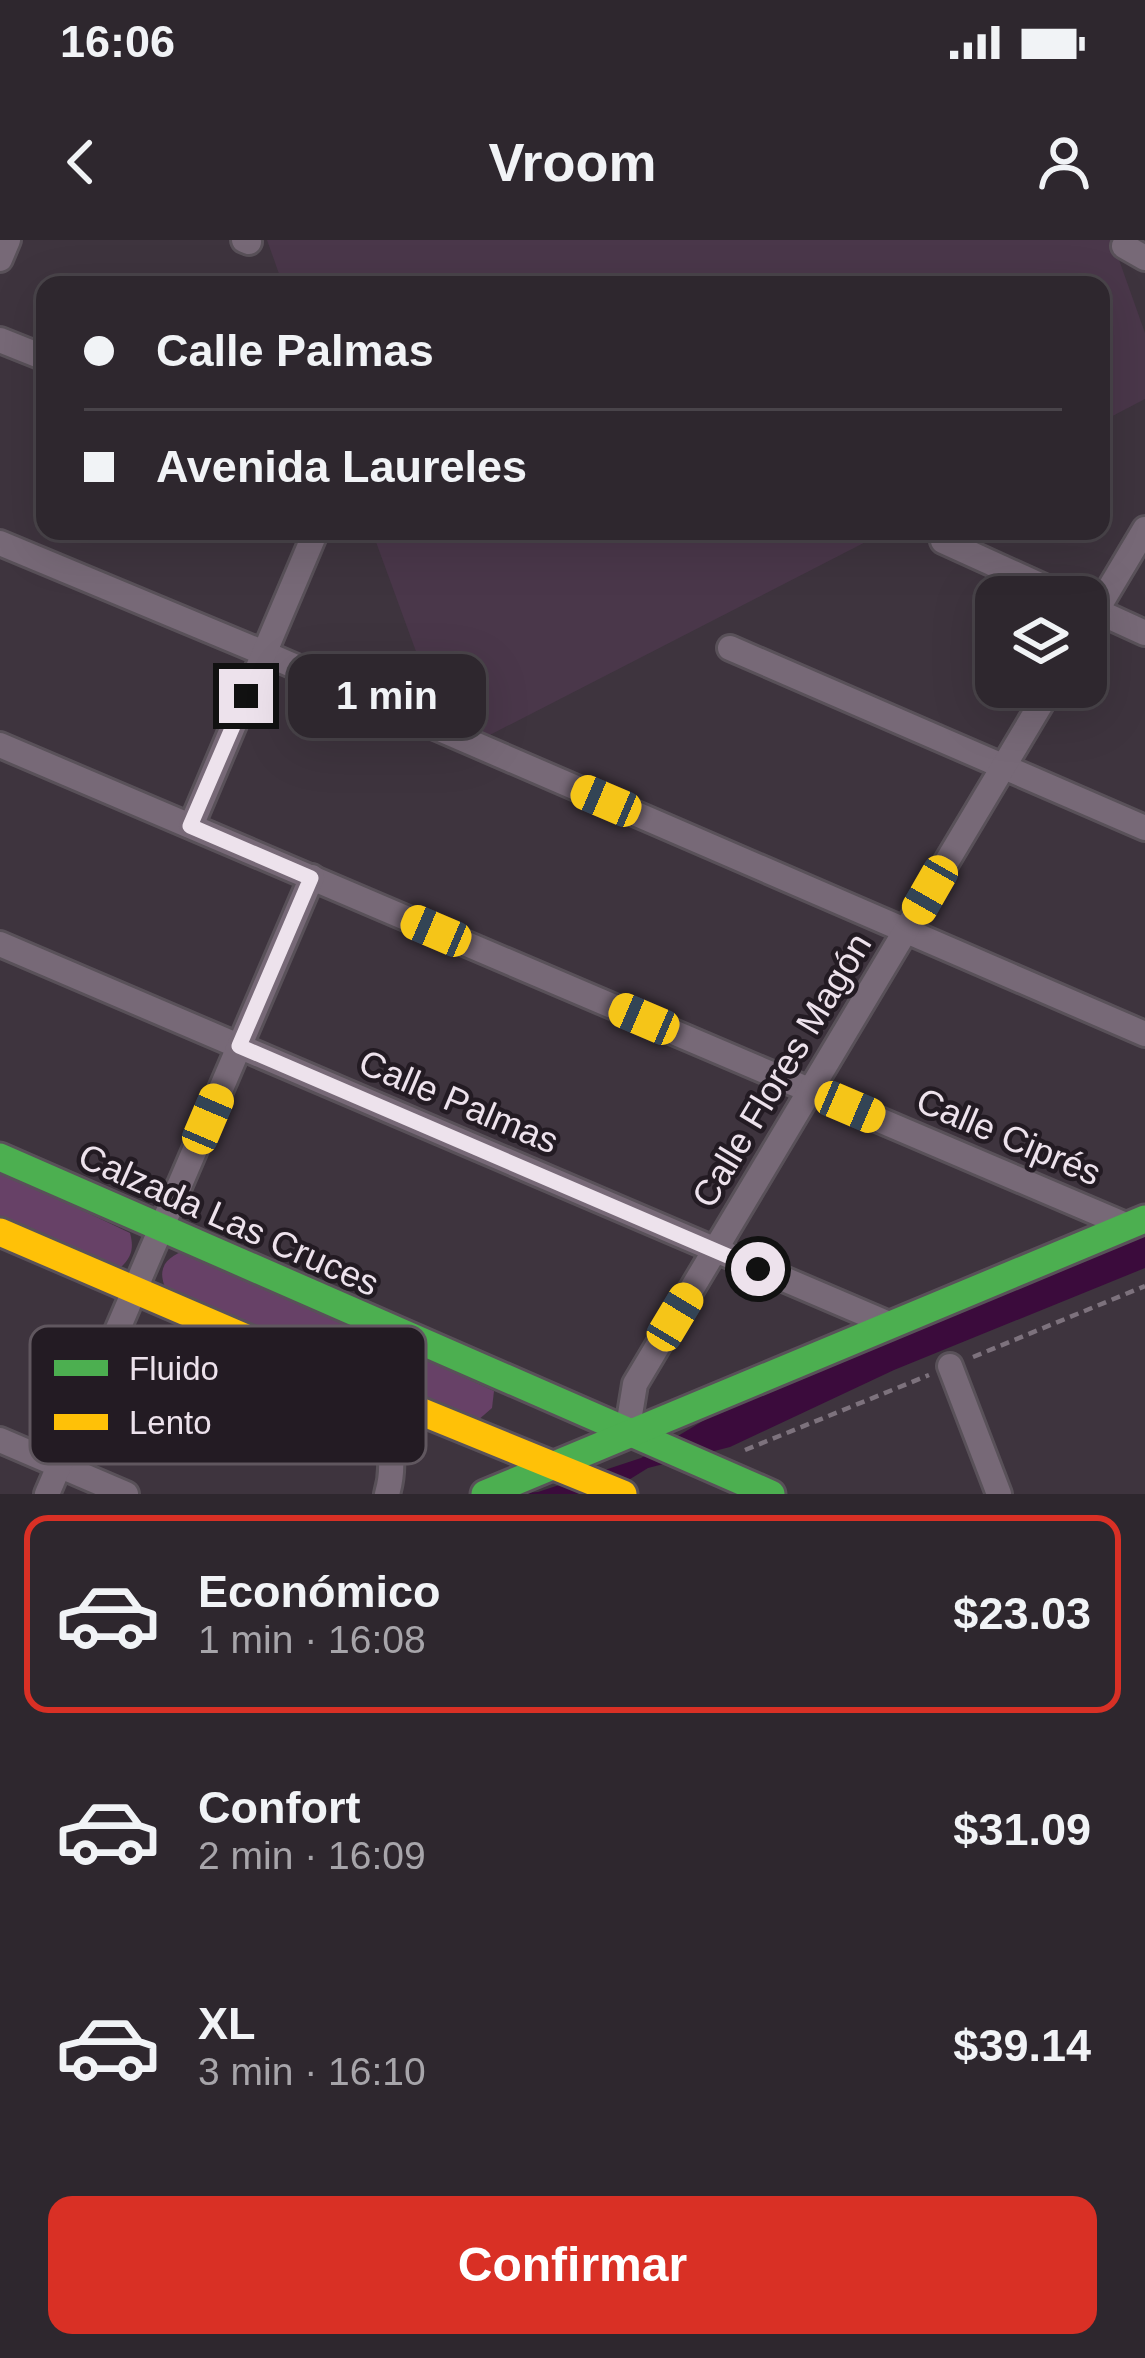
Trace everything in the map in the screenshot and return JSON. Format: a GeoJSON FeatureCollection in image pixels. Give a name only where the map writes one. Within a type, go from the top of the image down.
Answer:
{"type":"FeatureCollection","features":[{"type":"Feature","properties":{"kind":"street"},"geometry":{"type":"LineString","coordinates":[[0,259],[8,240]]}},
{"type":"Feature","properties":{"kind":"street"},"geometry":{"type":"LineString","coordinates":[[0,340],[36,354]]}},
{"type":"Feature","properties":{"kind":"street"},"geometry":{"type":"LineString","coordinates":[[1107,587],[1145,529]]}},
{"type":"Feature","properties":{"kind":"street"},"geometry":{"type":"LineString","coordinates":[[190,826],[312,540]]}},
{"type":"Feature","properties":{"kind":"street"},"geometry":{"type":"LineString","coordinates":[[943,541],[1020,576]]}},
{"type":"Feature","properties":{"kind":"street"},"geometry":{"type":"LineString","coordinates":[[0,543],[1145,1034]]}},
{"type":"Feature","properties":{"kind":"street"},"geometry":{"type":"LineString","coordinates":[[1107,621],[1145,633]]}},
{"type":"Feature","properties":{"kind":"street"},"geometry":{"type":"LineString","coordinates":[[730,648],[1145,828]]}},
{"type":"Feature","properties":{"kind":"street","name":"Calle Flores Magón"},"geometry":{"type":"LineString","coordinates":[[626,1433],[635,1384],[1038,708]]}},
{"type":"Feature","properties":{"kind":"street","name":"Calle Ciprés"},"geometry":{"type":"LineString","coordinates":[[0,745],[811,1090],[1137,1222]]}},
{"type":"Feature","properties":{"kind":"street"},"geometry":{"type":"LineString","coordinates":[[119,1326],[311,878]]}},
{"type":"Feature","properties":{"kind":"street","name":"Calle Palmas"},"geometry":{"type":"LineString","coordinates":[[0,944],[889,1324]]}},
{"type":"Feature","properties":{"kind":"street","name":"Calzada Las Cruces"},"geometry":{"type":"LineString","coordinates":[[0,1157],[383,1326]]}},
{"type":"Feature","properties":{"kind":"street"},"geometry":{"type":"LineString","coordinates":[[485,1494],[1137,1222]]}},
{"type":"Feature","properties":{"kind":"street"},"geometry":{"type":"LineString","coordinates":[[0,1232],[218,1326]]}},
{"type":"Feature","properties":{"kind":"street","name":"Calzada Las Cruces"},"geometry":{"type":"LineString","coordinates":[[426,1345],[771,1494]]}},
{"type":"Feature","properties":{"kind":"street"},"geometry":{"type":"LineString","coordinates":[[950,1366],[999,1494]]}},
{"type":"Feature","properties":{"kind":"street"},"geometry":{"type":"LineString","coordinates":[[705,1466],[698,1443],[702,1420],[715,1396]]}},
{"type":"Feature","properties":{"kind":"street"},"geometry":{"type":"LineString","coordinates":[[426,1414],[623,1494]]}},
{"type":"Feature","properties":{"kind":"street"},"geometry":{"type":"LineString","coordinates":[[626,1433],[634,1494]]}},
{"type":"Feature","properties":{"kind":"street"},"geometry":{"type":"LineString","coordinates":[[0,1440],[30,1453]]}},
{"type":"Feature","properties":{"kind":"street"},"geometry":{"type":"LineString","coordinates":[[387,1494],[388,1464]]}},
{"type":"Feature","properties":{"kind":"street"},"geometry":{"type":"LineString","coordinates":[[46,1494],[59,1465],[126,1494]]}},
{"type":"Feature","properties":{"kind":"path"},"geometry":{"type":"LineString","coordinates":[[746,1450],[1145,1286]]}},
{"type":"Feature","properties":{"kind":"shaded area"},"geometry":{"type":"Polygon","coordinates":[[[267,240],[1112,240],[1145,333],[1145,399],[1110,417],[1110,276],[280,276],[267,240]]]}},
{"type":"Feature","properties":{"kind":"shaded area"},"geometry":{"type":"Polygon","coordinates":[[[375,540],[869,540],[482,739],[441,720],[375,540]]]}},
{"type":"Feature","properties":{"kind":"shaded area"},"geometry":{"type":"Polygon","coordinates":[[[0,1171],[130,1233],[132,1248],[127,1260],[120,1268],[0,1228],[0,1171]]]}},
{"type":"Feature","properties":{"kind":"shaded area"},"geometry":{"type":"Polygon","coordinates":[[[1145,1233],[1145,1268],[894,1370],[730,1447],[648,1468],[606,1494],[510,1494],[538,1492],[641,1458],[733,1403],[1145,1233]]]}},
{"type":"Feature","properties":{"kind":"shaded area"},"geometry":{"type":"Polygon","coordinates":[[[189,1249],[354,1326],[245,1326],[169,1295],[162,1272],[173,1256],[189,1249]]]}},
{"type":"Feature","properties":{"kind":"shaded area"},"geometry":{"type":"Polygon","coordinates":[[[426,1359],[494,1391],[492,1408],[477,1421],[426,1400],[426,1359]]]}},
{"type":"Feature","properties":{"kind":"traffic: fast"},"geometry":{"type":"LineString","coordinates":[[0,1157],[387,1326]]}},
{"type":"Feature","properties":{"kind":"traffic: fast"},"geometry":{"type":"LineString","coordinates":[[485,1494],[1145,1219]]}},
{"type":"Feature","properties":{"kind":"traffic: fast"},"geometry":{"type":"LineString","coordinates":[[426,1343],[771,1494]]}},
{"type":"Feature","properties":{"kind":"traffic: slow"},"geometry":{"type":"LineString","coordinates":[[0,1232],[219,1326]]}},
{"type":"Feature","properties":{"kind":"traffic: slow"},"geometry":{"type":"LineString","coordinates":[[426,1414],[623,1494]]}},
{"type":"Feature","properties":{"kind":"route"},"geometry":{"type":"LineString","coordinates":[[246,696],[190,826],[311,878],[239,1046],[758,1269]]}}]}
